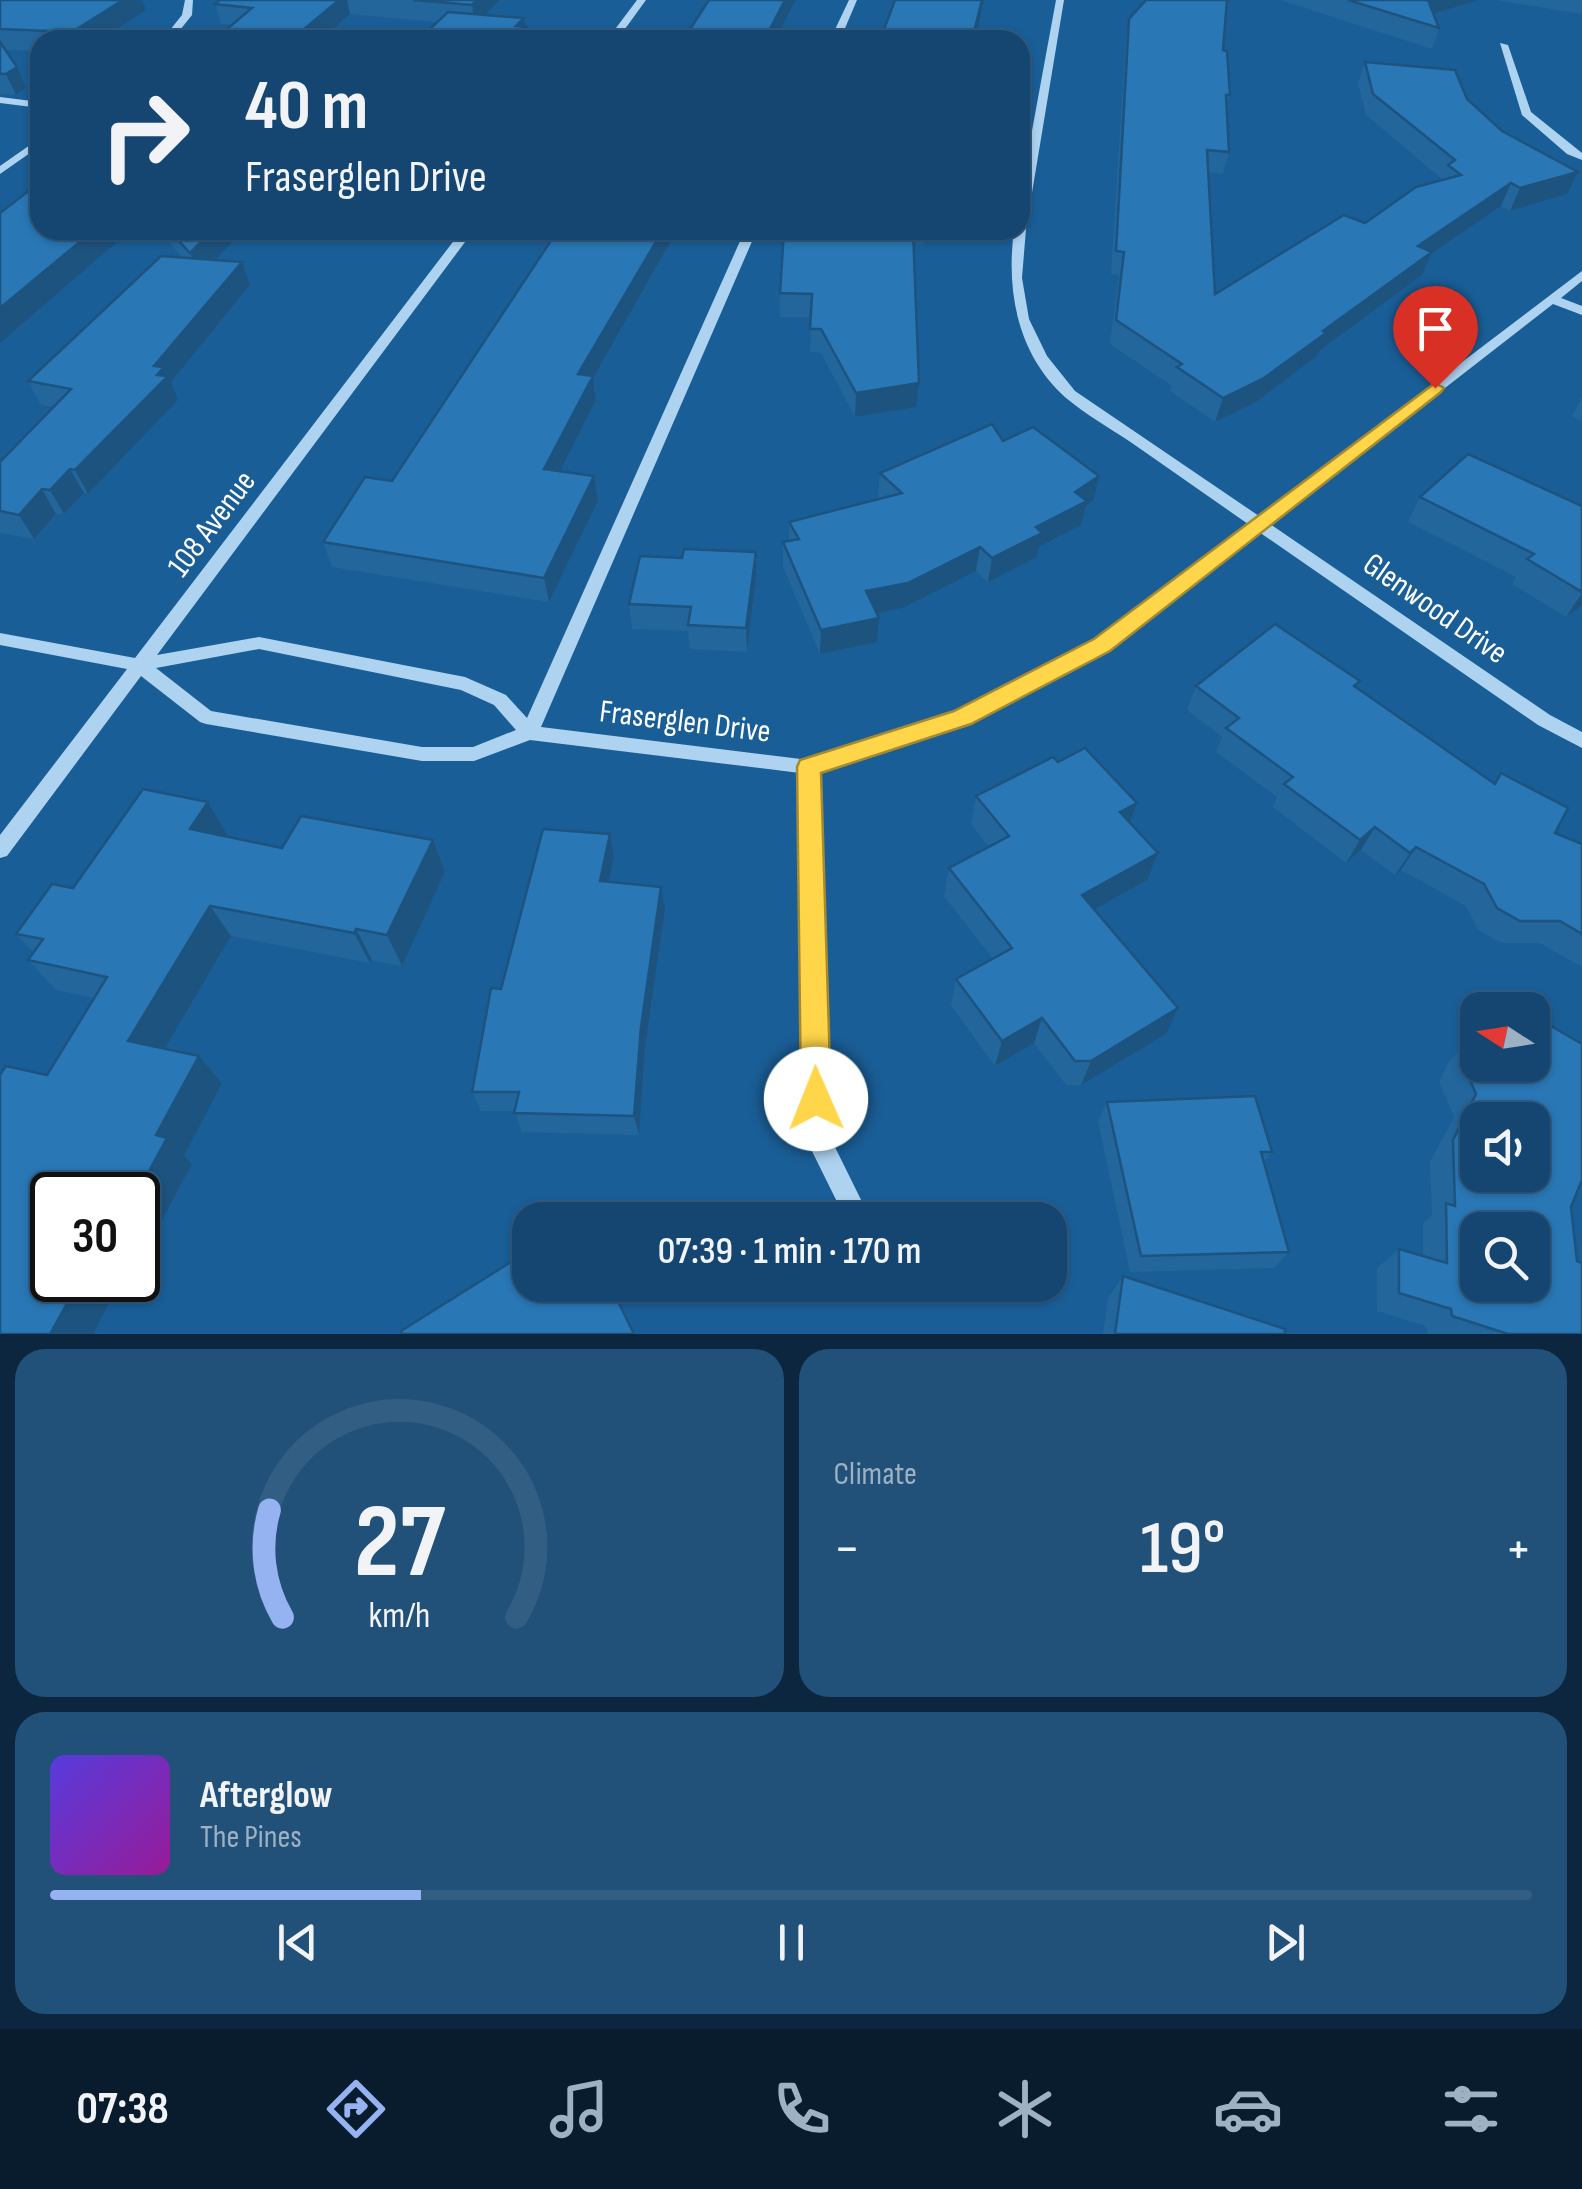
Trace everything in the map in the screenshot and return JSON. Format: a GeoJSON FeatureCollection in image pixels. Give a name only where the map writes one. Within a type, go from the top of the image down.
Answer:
{"type":"FeatureCollection","features":[{"type":"Feature","properties":{"kind":"street"},"geometry":{"type":"LineString","coordinates":[[175,30],[187,15],[189,0]]}},
{"type":"Feature","properties":{"kind":"street"},"geometry":{"type":"LineString","coordinates":[[620,30],[642,0]]}},
{"type":"Feature","properties":{"kind":"street"},"geometry":{"type":"LineString","coordinates":[[839,30],[852,0]]}},
{"type":"Feature","properties":{"kind":"street","name":"Glenwood Drive"},"geometry":{"type":"LineString","coordinates":[[1030,172],[1060,0]]}},
{"type":"Feature","properties":{"kind":"street"},"geometry":{"type":"LineString","coordinates":[[1503,45],[1526,114],[1582,157]]}},
{"type":"Feature","properties":{"kind":"street"},"geometry":{"type":"LineString","coordinates":[[0,100],[30,104]]}},
{"type":"Feature","properties":{"kind":"street"},"geometry":{"type":"LineString","coordinates":[[0,171],[30,148]]}},
{"type":"Feature","properties":{"kind":"street","name":"108 Avenue"},"geometry":{"type":"LineString","coordinates":[[0,850],[460,240]]}},
{"type":"Feature","properties":{"kind":"street"},"geometry":{"type":"LineString","coordinates":[[0,640],[140,665],[260,643],[464,684],[500,700],[529,732],[747,240]]}},
{"type":"Feature","properties":{"kind":"street","name":"Glenwood Drive"},"geometry":{"type":"LineString","coordinates":[[1020,240],[1018,298],[1025,328],[1040,361],[1070,394],[1544,720],[1582,742]]}},
{"type":"Feature","properties":{"kind":"street","name":"Fraserglen Drive"},"geometry":{"type":"LineString","coordinates":[[140,665],[206,717],[422,754],[474,754],[529,732],[809,767],[962,717],[1102,645],[1256,522],[1582,275]]}},
{"type":"Feature","properties":{"kind":"street"},"geometry":{"type":"LineString","coordinates":[[1554,299],[1582,310]]}},
{"type":"Feature","properties":{"kind":"street"},"geometry":{"type":"LineString","coordinates":[[809,767],[817,1137],[850,1202]]}},
{"type":"Feature","properties":{"kind":"building"},"geometry":{"type":"Polygon","coordinates":[[[0,0],[123,0],[75,30],[0,29],[0,0]]]}},
{"type":"Feature","properties":{"kind":"building"},"geometry":{"type":"Polygon","coordinates":[[[220,0],[339,0],[303,30],[226,30],[252,8],[215,4],[220,0]]]}},
{"type":"Feature","properties":{"kind":"building"},"geometry":{"type":"Polygon","coordinates":[[[413,0],[477,0],[472,5],[413,0]]]}},
{"type":"Feature","properties":{"kind":"building"},"geometry":{"type":"Polygon","coordinates":[[[709,0],[785,0],[770,29],[776,30],[690,30],[709,0]]]}},
{"type":"Feature","properties":{"kind":"building"},"geometry":{"type":"Polygon","coordinates":[[[895,0],[982,0],[974,30],[884,30],[895,0]]]}},
{"type":"Feature","properties":{"kind":"building"},"geometry":{"type":"Polygon","coordinates":[[[1146,0],[1227,0],[1223,50],[1227,51],[1230,95],[1226,95],[1229,152],[1207,150],[1215,294],[1344,215],[1365,223],[1416,187],[1461,175],[1448,165],[1455,160],[1373,94],[1365,62],[1455,70],[1467,99],[1502,131],[1578,172],[1520,188],[1511,183],[1418,246],[1432,252],[1323,331],[1326,333],[1264,378],[1223,398],[1177,367],[1182,364],[1116,320],[1124,252],[1116,251],[1129,19],[1146,0]]]}},
{"type":"Feature","properties":{"kind":"building"},"geometry":{"type":"Polygon","coordinates":[[[1348,0],[1428,0],[1439,28],[1348,0]]]}},
{"type":"Feature","properties":{"kind":"building"},"geometry":{"type":"Polygon","coordinates":[[[448,12],[524,18],[516,26],[526,27],[523,30],[429,30],[448,12]]]}},
{"type":"Feature","properties":{"kind":"building"},"geometry":{"type":"Polygon","coordinates":[[[0,42],[17,67],[6,74],[0,74],[0,42]]]}},
{"type":"Feature","properties":{"kind":"building"},"geometry":{"type":"Polygon","coordinates":[[[30,190],[30,240],[82,240],[0,308],[0,213],[30,190]]]}},
{"type":"Feature","properties":{"kind":"building"},"geometry":{"type":"Polygon","coordinates":[[[178,240],[203,240],[190,253],[178,240]]]}},
{"type":"Feature","properties":{"kind":"building"},"geometry":{"type":"Polygon","coordinates":[[[551,240],[657,240],[578,374],[593,376],[544,469],[594,476],[544,578],[323,542],[365,477],[392,481],[551,240]]]}},
{"type":"Feature","properties":{"kind":"building"},"geometry":{"type":"Polygon","coordinates":[[[783,240],[913,240],[919,383],[856,393],[821,329],[810,329],[812,294],[780,293],[783,240]]]}},
{"type":"Feature","properties":{"kind":"building"},"geometry":{"type":"Polygon","coordinates":[[[161,256],[242,262],[154,366],[164,367],[157,375],[168,376],[75,470],[70,469],[50,490],[42,489],[19,515],[0,511],[0,462],[71,389],[28,381],[161,256]]]}},
{"type":"Feature","properties":{"kind":"building"},"geometry":{"type":"Polygon","coordinates":[[[992,424],[1003,441],[1033,427],[1099,476],[1075,492],[1087,501],[1036,527],[1042,533],[992,558],[980,547],[908,583],[866,591],[879,618],[821,630],[783,542],[799,539],[789,522],[902,493],[880,473],[992,424]]]}},
{"type":"Feature","properties":{"kind":"building"},"geometry":{"type":"Polygon","coordinates":[[[1468,454],[1582,506],[1582,592],[1527,559],[1534,554],[1420,497],[1468,454]]]}},
{"type":"Feature","properties":{"kind":"building"},"geometry":{"type":"Polygon","coordinates":[[[684,549],[756,552],[746,628],[688,625],[691,607],[629,604],[640,556],[682,558],[684,549]]]}},
{"type":"Feature","properties":{"kind":"building"},"geometry":{"type":"Polygon","coordinates":[[[1275,624],[1360,681],[1354,686],[1495,784],[1501,773],[1568,808],[1555,833],[1582,844],[1582,934],[1560,921],[1520,921],[1497,908],[1484,884],[1416,847],[1410,853],[1375,827],[1360,840],[1284,784],[1293,777],[1226,728],[1239,718],[1196,686],[1275,624]]]}},
{"type":"Feature","properties":{"kind":"building"},"geometry":{"type":"Polygon","coordinates":[[[1085,748],[1137,803],[1120,812],[1158,853],[1082,895],[1178,1008],[1091,1061],[1075,1061],[1042,1018],[1002,1041],[956,979],[1012,948],[949,868],[1009,836],[976,796],[1053,757],[1058,762],[1085,748]]]}},
{"type":"Feature","properties":{"kind":"building"},"geometry":{"type":"Polygon","coordinates":[[[143,789],[208,802],[190,829],[282,848],[301,816],[433,840],[387,935],[356,929],[354,933],[210,906],[128,1041],[199,1056],[156,1135],[167,1138],[149,1172],[30,1172],[30,1302],[68,1302],[50,1334],[0,1334],[0,1075],[6,1066],[47,1075],[107,977],[28,960],[43,939],[16,934],[52,884],[73,888],[143,789]]]}},
{"type":"Feature","properties":{"kind":"building"},"geometry":{"type":"Polygon","coordinates":[[[543,829],[610,834],[600,881],[661,887],[641,1027],[634,1116],[514,1113],[519,1092],[472,1092],[491,988],[501,989],[543,829]]]}},
{"type":"Feature","properties":{"kind":"building"},"geometry":{"type":"Polygon","coordinates":[[[1550,1025],[1582,1044],[1582,1180],[1571,1207],[1577,1261],[1582,1263],[1582,1334],[1508,1334],[1452,1316],[1451,1309],[1399,1293],[1399,1249],[1447,1263],[1446,1203],[1455,1206],[1453,1140],[1460,1126],[1460,1192],[1550,1192],[1550,1102],[1472,1102],[1476,1094],[1471,1082],[1550,1082],[1550,1025]]]}},
{"type":"Feature","properties":{"kind":"building"},"geometry":{"type":"Polygon","coordinates":[[[1255,1096],[1272,1152],[1261,1152],[1289,1252],[1141,1256],[1107,1102],[1255,1096]]]}},
{"type":"Feature","properties":{"kind":"building"},"geometry":{"type":"Polygon","coordinates":[[[512,1261],[512,1302],[618,1302],[634,1334],[402,1334],[401,1331],[512,1261]]]}},
{"type":"Feature","properties":{"kind":"building"},"geometry":{"type":"Polygon","coordinates":[[[1123,1276],[1285,1329],[1285,1334],[1115,1334],[1123,1276]]]}},
{"type":"Feature","properties":{"kind":"route"},"geometry":{"type":"LineString","coordinates":[[816,1099],[809,767],[962,717],[1102,645],[1256,522],[1435,388]]}}]}
